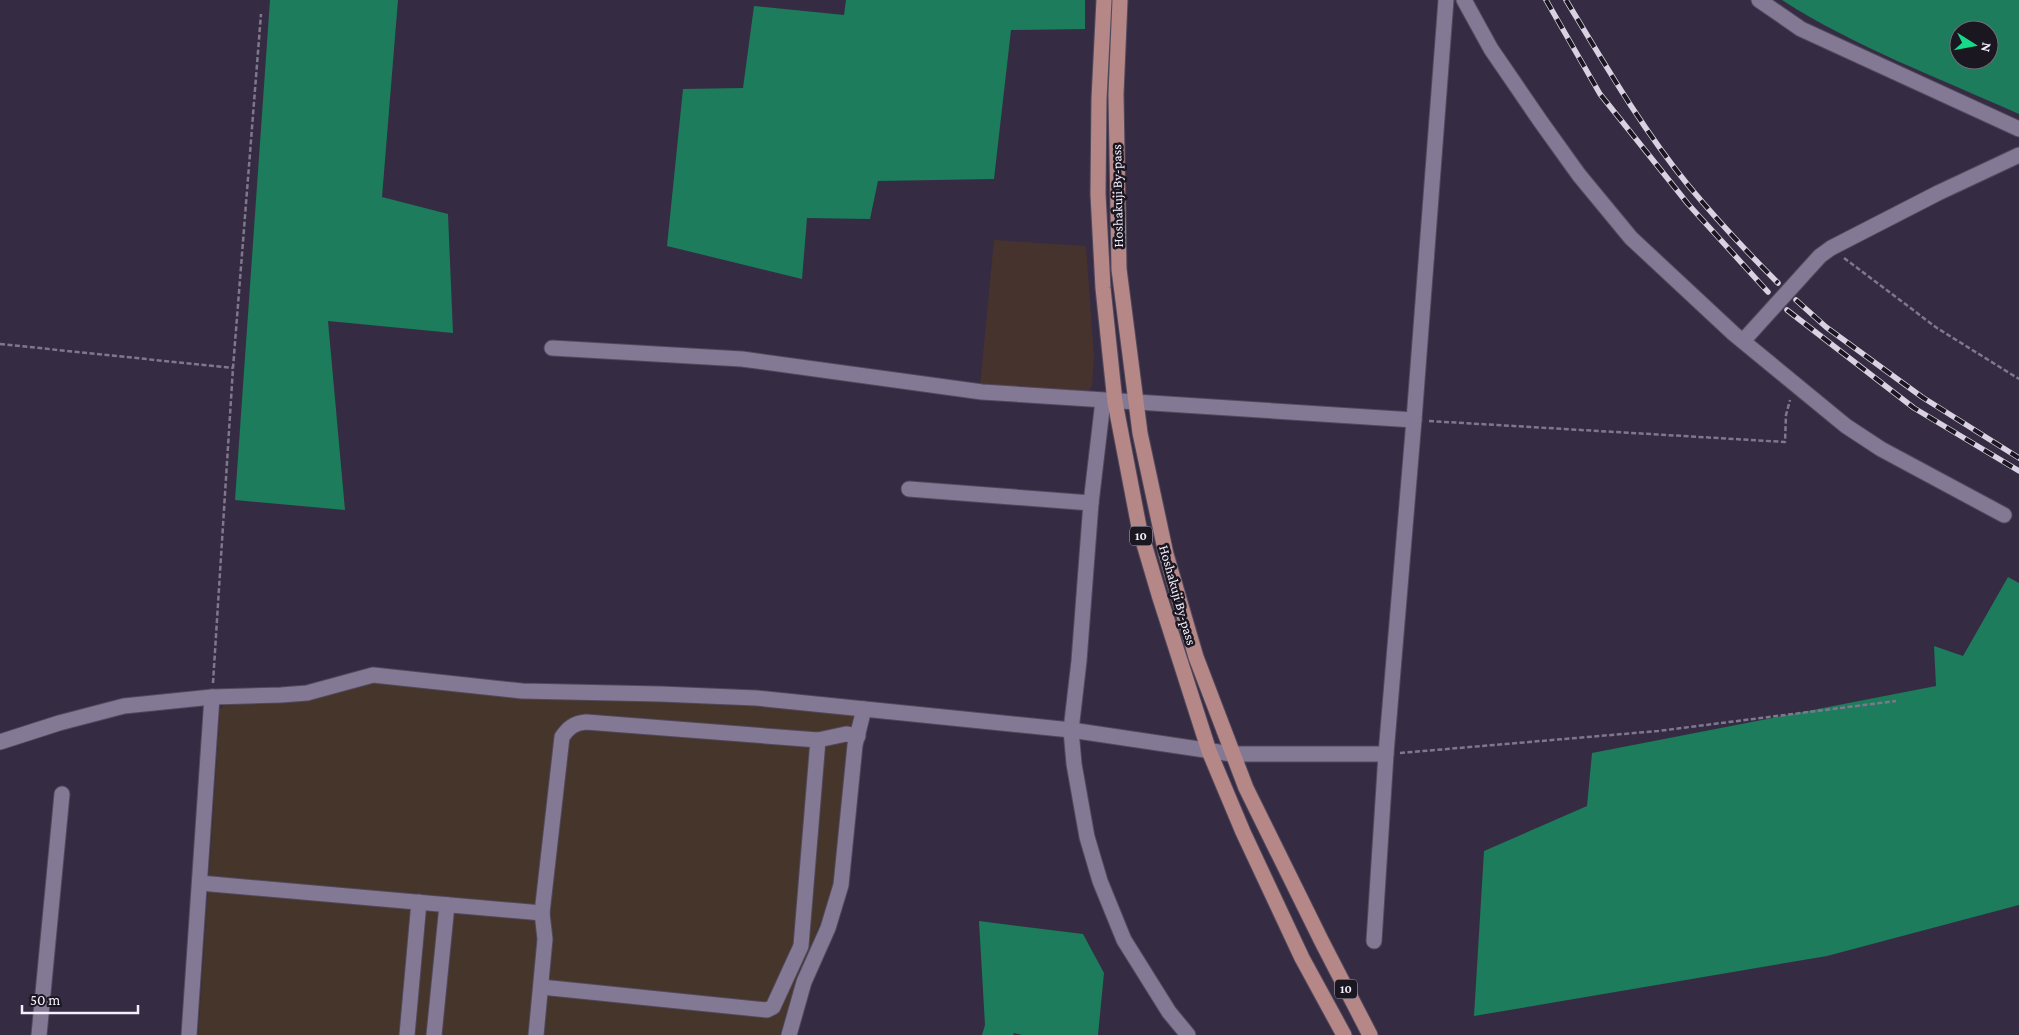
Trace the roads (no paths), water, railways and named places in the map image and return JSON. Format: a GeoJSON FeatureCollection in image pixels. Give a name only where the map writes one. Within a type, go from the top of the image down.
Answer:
{"type":"FeatureCollection","features":[{"type":"Feature","properties":{"kind":"main road","name":"Hoshakuji By-pass"},"geometry":{"type":"LineString","coordinates":[[1104,0],[1099,99],[1098,194],[1109,401],[1139,527],[1160,598],[1210,750],[1243,832],[1302,958],[1344,1035]]}},
{"type":"Feature","properties":{"kind":"main road","name":"Hoshakuji By-pass"},"geometry":{"type":"LineString","coordinates":[[1120,0],[1116,111],[1119,259],[1135,402],[1150,484],[1166,554],[1196,657],[1246,788],[1370,1035]]}},
{"type":"Feature","properties":{"kind":"street"},"geometry":{"type":"LineString","coordinates":[[1374,941],[1386,754],[1446,0]]}},
{"type":"Feature","properties":{"kind":"street"},"geometry":{"type":"LineString","coordinates":[[1464,0],[1491,49],[1541,122],[1625,231],[1743,341],[1846,426],[1881,449],[2004,515]]}},
{"type":"Feature","properties":{"kind":"street"},"geometry":{"type":"LineString","coordinates":[[1759,0],[1801,29],[1849,53],[2019,129]]}},
{"type":"Feature","properties":{"kind":"street"},"geometry":{"type":"LineString","coordinates":[[1743,341],[1820,256],[1831,248],[1938,193],[2019,155]]}},
{"type":"Feature","properties":{"kind":"street"},"geometry":{"type":"LineString","coordinates":[[552,348],[742,359],[982,392],[1414,420]]}},
{"type":"Feature","properties":{"kind":"street"},"geometry":{"type":"LineString","coordinates":[[1109,401],[1091,503],[1079,661],[1071,730],[1074,764],[1087,837],[1100,881],[1124,940],[1169,1012],[1188,1035]]}},
{"type":"Feature","properties":{"kind":"street"},"geometry":{"type":"LineString","coordinates":[[909,489],[1091,503]]}},
{"type":"Feature","properties":{"kind":"street"},"geometry":{"type":"LineString","coordinates":[[0,742],[59,722],[124,706],[212,696],[281,696],[307,693],[373,675],[522,691],[756,698],[1071,730],[1232,754],[1386,754]]}},
{"type":"Feature","properties":{"kind":"street"},"geometry":{"type":"LineString","coordinates":[[189,1035],[212,696]]}},
{"type":"Feature","properties":{"kind":"street"},"geometry":{"type":"LineString","coordinates":[[789,1035],[804,982],[828,928],[841,885],[855,745],[864,709]]}},
{"type":"Feature","properties":{"kind":"street"},"geometry":{"type":"LineString","coordinates":[[536,1035],[546,939],[542,913],[562,737],[575,723],[608,722],[818,740],[838,735],[858,736]]}},
{"type":"Feature","properties":{"kind":"street"},"geometry":{"type":"LineString","coordinates":[[541,987],[767,1010],[773,1007],[801,946],[818,740]]}},
{"type":"Feature","properties":{"kind":"street"},"geometry":{"type":"LineString","coordinates":[[38,1035],[62,794]]}},
{"type":"Feature","properties":{"kind":"street"},"geometry":{"type":"LineString","coordinates":[[200,883],[542,913]]}},
{"type":"Feature","properties":{"kind":"street"},"geometry":{"type":"LineString","coordinates":[[407,1035],[419,902]]}},
{"type":"Feature","properties":{"kind":"street"},"geometry":{"type":"LineString","coordinates":[[434,1035],[447,905]]}},
{"type":"Feature","properties":{"kind":"railway"},"geometry":{"type":"LineString","coordinates":[[1546,0],[1600,94],[1688,204],[1768,292]]}},
{"type":"Feature","properties":{"kind":"railway"},"geometry":{"type":"LineString","coordinates":[[1566,0],[1624,94],[1671,163],[1721,223],[1778,283]]}},
{"type":"Feature","properties":{"kind":"railway"},"geometry":{"type":"LineString","coordinates":[[1796,300],[1826,327],[1922,397],[2019,458]]}},
{"type":"Feature","properties":{"kind":"railway"},"geometry":{"type":"LineString","coordinates":[[1787,310],[1914,408],[2019,471]]}}]}
